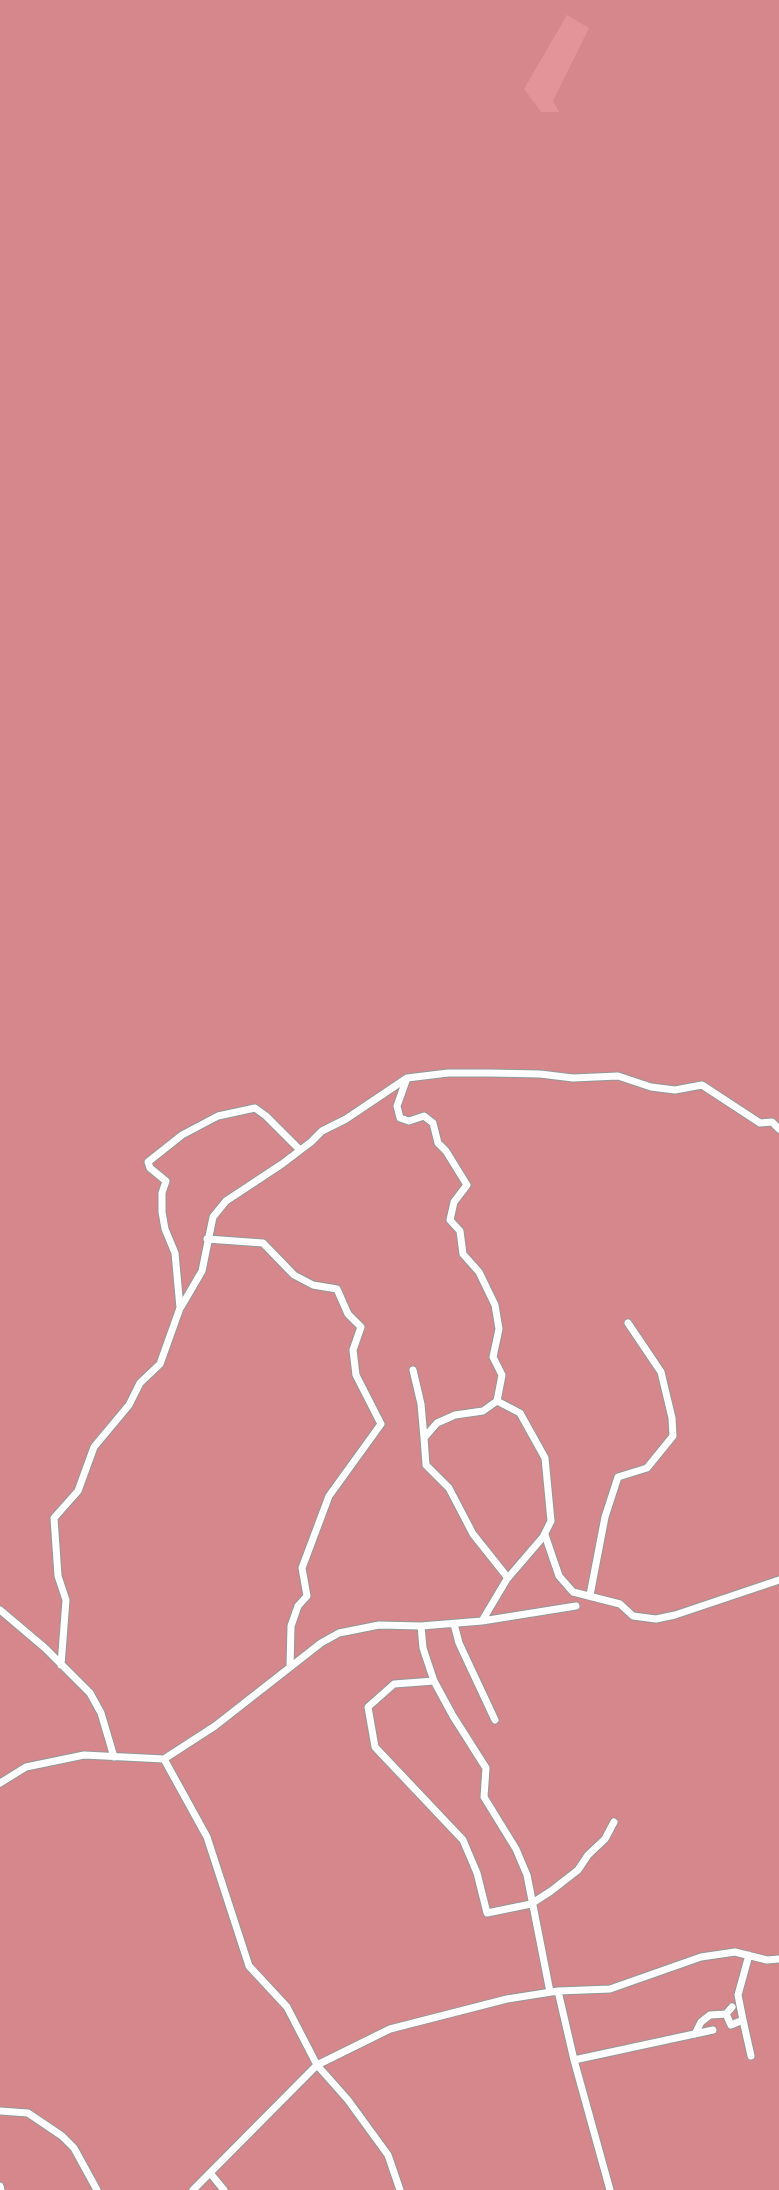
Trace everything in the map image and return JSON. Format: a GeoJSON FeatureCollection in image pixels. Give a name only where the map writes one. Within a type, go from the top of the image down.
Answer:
{"type":"FeatureCollection","features":[{"type":"Feature","properties":{"kind":"street"},"geometry":{"type":"LineString","coordinates":[[61,1665],[66,1600],[58,1576],[54,1518],[78,1491],[94,1447],[129,1405],[140,1383],[160,1364],[180,1308],[202,1271],[213,1217],[226,1201],[300,1150],[322,1131],[346,1119],[407,1078],[448,1074],[540,1074],[572,1078],[618,1076],[651,1087],[675,1090],[702,1085],[760,1123],[772,1122],[779,1129]]}},
{"type":"Feature","properties":{"kind":"street"},"geometry":{"type":"LineString","coordinates":[[407,1078],[397,1106],[400,1118],[409,1121],[424,1116],[433,1123],[438,1143],[446,1151],[467,1185],[454,1202],[450,1220],[460,1231],[463,1254],[479,1272],[495,1305],[499,1329],[494,1357],[502,1375],[497,1402],[483,1411],[455,1415],[437,1423],[424,1438]]}},
{"type":"Feature","properties":{"kind":"street"},"geometry":{"type":"LineString","coordinates":[[180,1308],[175,1253],[165,1230],[162,1212],[162,1193],[166,1181],[150,1168],[148,1162],[182,1135],[211,1120],[255,1108],[266,1116],[300,1150]]}},
{"type":"Feature","properties":{"kind":"street"},"geometry":{"type":"LineString","coordinates":[[207,1239],[262,1243],[294,1275],[313,1286],[337,1289],[348,1314],[361,1327],[353,1350],[356,1375],[381,1424],[329,1496],[302,1568],[307,1596],[298,1606],[291,1626],[290,1667]]}},
{"type":"Feature","properties":{"kind":"street"},"geometry":{"type":"LineString","coordinates":[[590,1595],[605,1517],[618,1478],[648,1468],[673,1436],[672,1418],[661,1372],[628,1323]]}},
{"type":"Feature","properties":{"kind":"street"},"geometry":{"type":"LineString","coordinates":[[413,1370],[421,1404],[426,1465],[449,1488],[473,1534],[508,1578]]}},
{"type":"Feature","properties":{"kind":"street"},"geometry":{"type":"LineString","coordinates":[[482,1621],[508,1578],[544,1534],[551,1520],[544,1458],[520,1413],[497,1402]]}},
{"type":"Feature","properties":{"kind":"street"},"geometry":{"type":"LineString","coordinates":[[544,1534],[560,1576],[573,1592],[620,1604],[633,1616],[656,1619],[675,1615],[779,1580]]}},
{"type":"Feature","properties":{"kind":"street"},"geometry":{"type":"LineString","coordinates":[[0,1783],[26,1767],[84,1756],[164,1759],[215,1726],[321,1643],[340,1633],[379,1625],[421,1626],[482,1621],[576,1606]]}},
{"type":"Feature","properties":{"kind":"street"},"geometry":{"type":"LineString","coordinates":[[0,1610],[81,1682],[96,1702],[114,1757]]}},
{"type":"Feature","properties":{"kind":"street"},"geometry":{"type":"LineString","coordinates":[[454,1624],[459,1642],[495,1720]]}},
{"type":"Feature","properties":{"kind":"street"},"geometry":{"type":"LineString","coordinates":[[421,1626],[423,1648],[434,1680],[453,1716],[486,1768],[484,1797],[516,1848],[526,1875],[531,1904],[554,1991],[610,2190]]}},
{"type":"Feature","properties":{"kind":"street"},"geometry":{"type":"LineString","coordinates":[[434,1680],[394,1684],[368,1707],[376,1747],[463,1840],[477,1873],[487,1913],[531,1904],[578,1870],[588,1855],[605,1839],[614,1822]]}},
{"type":"Feature","properties":{"kind":"street"},"geometry":{"type":"LineString","coordinates":[[164,1759],[207,1837],[249,1966],[287,2007],[317,2065],[348,2100],[388,2155],[400,2190]]}},
{"type":"Feature","properties":{"kind":"street"},"geometry":{"type":"LineString","coordinates":[[193,2190],[317,2065],[390,2028],[507,1999],[554,1991],[610,1989],[701,1957],[735,1952],[766,1960],[779,1959]]}},
{"type":"Feature","properties":{"kind":"street"},"geometry":{"type":"LineString","coordinates":[[749,1955],[738,1995],[751,2056]]}},
{"type":"Feature","properties":{"kind":"street"},"geometry":{"type":"LineString","coordinates":[[695,2034],[701,2022],[710,2015],[726,2014],[732,2007]]}},
{"type":"Feature","properties":{"kind":"street"},"geometry":{"type":"LineString","coordinates":[[726,2014],[731,2025],[743,2020]]}},
{"type":"Feature","properties":{"kind":"street"},"geometry":{"type":"LineString","coordinates":[[574,2060],[714,2030]]}},
{"type":"Feature","properties":{"kind":"street"},"geometry":{"type":"LineString","coordinates":[[0,2111],[28,2113],[62,2136],[74,2148],[96,2190]]}},
{"type":"Feature","properties":{"kind":"street"},"geometry":{"type":"LineString","coordinates":[[210,2173],[224,2190]]}},
{"type":"Feature","properties":{"kind":"street"},"geometry":{"type":"LineString","coordinates":[[0,2186],[1,2190]]}},
{"type":"Feature","properties":{"kind":"shaded area"},"geometry":{"type":"Polygon","coordinates":[[[0,0],[779,0],[779,2190],[0,2190],[0,0]]]}},
{"type":"Feature","properties":{"kind":"shaded area"},"geometry":{"type":"Polygon","coordinates":[[[567,15],[589,28],[553,101],[559,112],[541,112],[524,89],[567,15]]]}}]}
